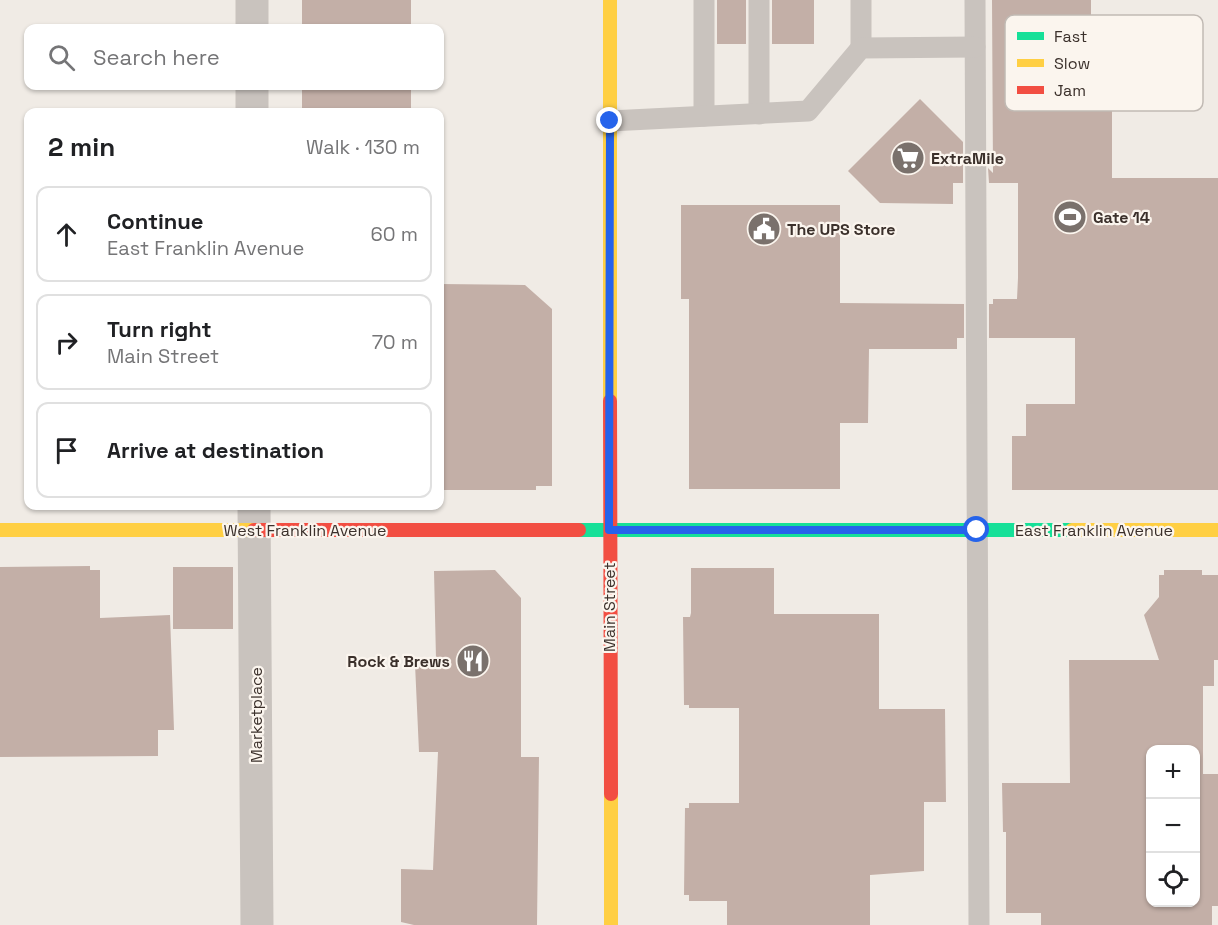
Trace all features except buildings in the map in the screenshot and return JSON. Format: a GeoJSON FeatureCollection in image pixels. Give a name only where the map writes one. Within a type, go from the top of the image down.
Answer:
{"type":"FeatureCollection","features":[{"type":"Feature","properties":{"kind":"street"},"geometry":{"type":"LineString","coordinates":[[252,0],[252,24]]}},
{"type":"Feature","properties":{"kind":"street","name":"Main Street"},"geometry":{"type":"LineString","coordinates":[[610,0],[611,925]]}},
{"type":"Feature","properties":{"kind":"street"},"geometry":{"type":"LineString","coordinates":[[252,90],[252,108]]}},
{"type":"Feature","properties":{"kind":"street","name":"West Franklin Avenue"},"geometry":{"type":"LineString","coordinates":[[0,530],[254,518],[609,530]]}},
{"type":"Feature","properties":{"kind":"street","name":"Marketplace"},"geometry":{"type":"LineString","coordinates":[[254,518],[257,925]]}},
{"type":"Feature","properties":{"kind":"street","name":"East Franklin Avenue"},"geometry":{"type":"LineString","coordinates":[[609,530],[1218,530]]}},
{"type":"Feature","properties":{"kind":"lane"},"geometry":{"type":"LineString","coordinates":[[704,116],[705,0]]}},
{"type":"Feature","properties":{"kind":"lane"},"geometry":{"type":"LineString","coordinates":[[759,0],[759,114]]}},
{"type":"Feature","properties":{"kind":"lane"},"geometry":{"type":"LineString","coordinates":[[610,121],[808,111],[861,48],[861,0]]}},
{"type":"Feature","properties":{"kind":"lane"},"geometry":{"type":"LineString","coordinates":[[975,0],[979,925]]}},
{"type":"Feature","properties":{"kind":"lane"},"geometry":{"type":"LineString","coordinates":[[861,48],[975,47]]}},
{"type":"Feature","properties":{"kind":"traffic: fast"},"geometry":{"type":"LineString","coordinates":[[579,530],[1072,530]]}},
{"type":"Feature","properties":{"kind":"traffic: slow"},"geometry":{"type":"LineString","coordinates":[[610,0],[610,401]]}},
{"type":"Feature","properties":{"kind":"traffic: slow"},"geometry":{"type":"LineString","coordinates":[[0,530],[254,530]]}},
{"type":"Feature","properties":{"kind":"traffic: slow"},"geometry":{"type":"LineString","coordinates":[[1072,530],[1218,530]]}},
{"type":"Feature","properties":{"kind":"traffic: slow"},"geometry":{"type":"LineString","coordinates":[[611,794],[611,925]]}},
{"type":"Feature","properties":{"kind":"traffic: jam"},"geometry":{"type":"LineString","coordinates":[[610,401],[611,794]]}},
{"type":"Feature","properties":{"kind":"traffic: jam"},"geometry":{"type":"LineString","coordinates":[[254,530],[579,530]]}},
{"type":"Feature","properties":{"kind":"place","name":"ExtraMile"},"geometry":{"type":"Point","coordinates":[908,158]}},
{"type":"Feature","properties":{"kind":"place","name":"Gate 14"},"geometry":{"type":"Point","coordinates":[1070,217]}},
{"type":"Feature","properties":{"kind":"place","name":"The UPS Store"},"geometry":{"type":"Point","coordinates":[764,229]}},
{"type":"Feature","properties":{"kind":"place","name":"Rock & Brews"},"geometry":{"type":"Point","coordinates":[473,661]}},
{"type":"Feature","properties":{"kind":"route"},"geometry":{"type":"LineString","coordinates":[[610,121],[609,530],[977,530]]}}]}
